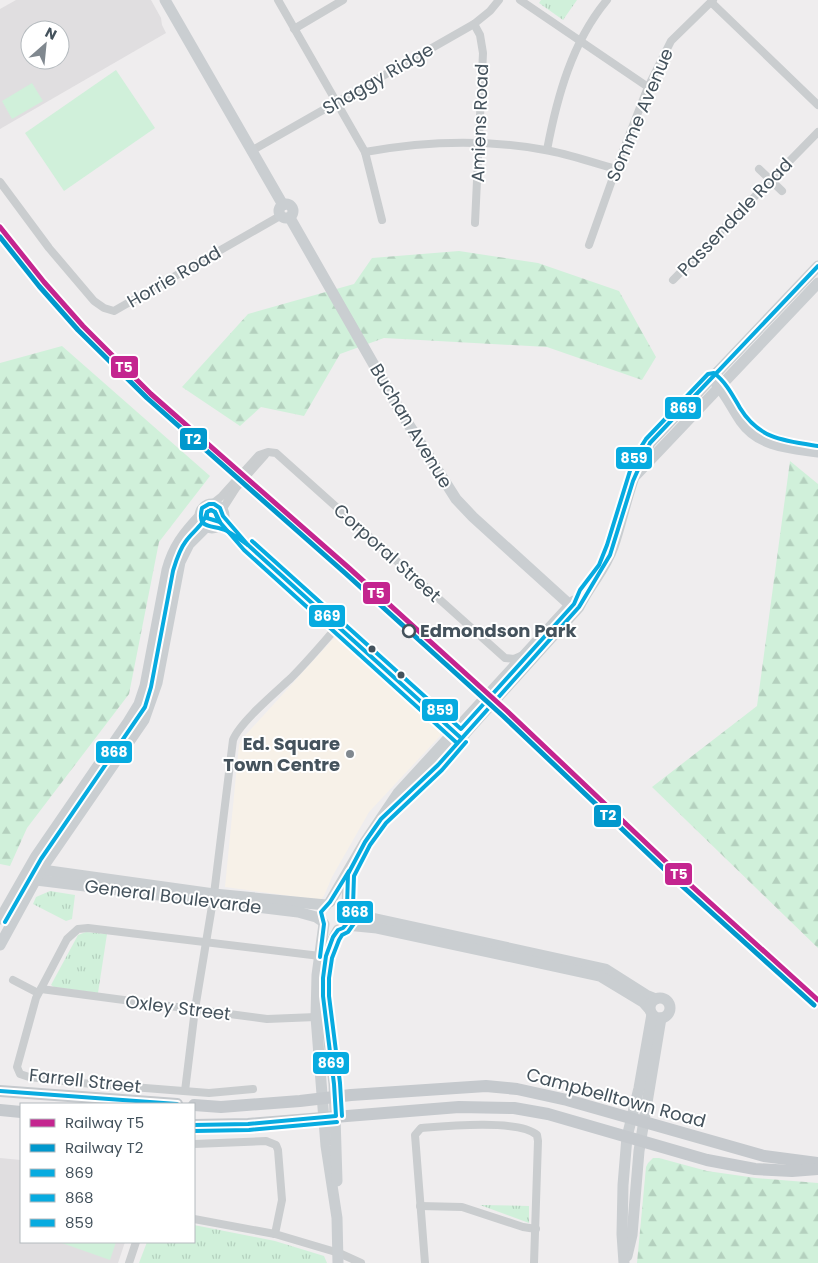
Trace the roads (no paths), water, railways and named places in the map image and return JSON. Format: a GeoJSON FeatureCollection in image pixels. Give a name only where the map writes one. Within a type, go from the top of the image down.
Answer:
{"type":"FeatureCollection","features":[{"type":"Feature","properties":{"kind":"main road","name":"Campbelltown Road"},"geometry":{"type":"LineString","coordinates":[[195,1105],[221,1107],[486,1086],[540,1093],[764,1156],[818,1163]]}},
{"type":"Feature","properties":{"kind":"main road"},"geometry":{"type":"LineString","coordinates":[[0,1091],[163,1103]]}},
{"type":"Feature","properties":{"kind":"main road","name":"Campbelltown Road"},"geometry":{"type":"LineString","coordinates":[[195,1125],[248,1124],[459,1107],[514,1108],[548,1114],[707,1160],[754,1169],[792,1171],[818,1169]]}},
{"type":"Feature","properties":{"kind":"main road"},"geometry":{"type":"LineString","coordinates":[[0,1110],[20,1112]]}},
{"type":"Feature","properties":{"kind":"street","name":"Buchan Avenue"},"geometry":{"type":"LineString","coordinates":[[165,0],[252,151],[284,213],[324,276],[402,414],[456,499],[570,605]]}},
{"type":"Feature","properties":{"kind":"street"},"geometry":{"type":"LineString","coordinates":[[278,0],[365,152],[382,220]]}},
{"type":"Feature","properties":{"kind":"street"},"geometry":{"type":"LineString","coordinates":[[294,29],[344,0]]}},
{"type":"Feature","properties":{"kind":"street","name":"Shaggy Ridge"},"geometry":{"type":"LineString","coordinates":[[252,151],[474,24],[490,11],[499,0]]}},
{"type":"Feature","properties":{"kind":"street"},"geometry":{"type":"LineString","coordinates":[[520,0],[648,87]]}},
{"type":"Feature","properties":{"kind":"street"},"geometry":{"type":"LineString","coordinates":[[547,150],[555,110],[580,41],[592,18],[607,0]]}},
{"type":"Feature","properties":{"kind":"street"},"geometry":{"type":"LineString","coordinates":[[712,1],[818,105]]}},
{"type":"Feature","properties":{"kind":"street","name":"Somme Avenue"},"geometry":{"type":"LineString","coordinates":[[589,245],[648,87],[671,41],[712,1]]}},
{"type":"Feature","properties":{"kind":"street","name":"Amiens Road"},"geometry":{"type":"LineString","coordinates":[[474,24],[480,36],[483,53],[475,223]]}},
{"type":"Feature","properties":{"kind":"street","name":"Passendale Road"},"geometry":{"type":"LineString","coordinates":[[673,280],[818,132]]}},
{"type":"Feature","properties":{"kind":"street"},"geometry":{"type":"LineString","coordinates":[[365,152],[395,146],[480,142],[547,150],[616,169]]}},
{"type":"Feature","properties":{"kind":"street"},"geometry":{"type":"LineString","coordinates":[[759,169],[782,191]]}},
{"type":"Feature","properties":{"kind":"street","name":"Horrie Road"},"geometry":{"type":"LineString","coordinates":[[0,182],[49,248],[94,301],[104,308],[114,311],[284,213]]}},
{"type":"Feature","properties":{"kind":"street"},"geometry":{"type":"LineString","coordinates":[[716,383],[818,266]]}},
{"type":"Feature","properties":{"kind":"street"},"geometry":{"type":"LineString","coordinates":[[329,1097],[316,1016],[317,975],[323,923],[321,912],[348,874],[365,842],[398,793],[470,721],[524,654],[570,605],[585,593],[599,576],[608,559],[639,461],[650,443],[671,429],[818,283]]}},
{"type":"Feature","properties":{"kind":"street"},"geometry":{"type":"LineString","coordinates":[[716,383],[741,421],[749,431],[759,438],[780,447],[818,452]]}},
{"type":"Feature","properties":{"kind":"street","name":"Corporal Street"},"geometry":{"type":"LineString","coordinates":[[221,505],[257,461],[268,452],[276,453],[505,658]]}},
{"type":"Feature","properties":{"kind":"street"},"geometry":{"type":"LineString","coordinates":[[0,918],[28,868],[139,717],[167,570],[172,553],[180,538],[200,516],[202,508],[221,505]]}},
{"type":"Feature","properties":{"kind":"street"},"geometry":{"type":"LineString","coordinates":[[0,945],[38,875],[139,717],[157,683],[180,562],[189,544],[211,527],[222,522],[221,505]]}},
{"type":"Feature","properties":{"kind":"street"},"geometry":{"type":"LineString","coordinates":[[221,505],[248,545]]}},
{"type":"Feature","properties":{"kind":"street"},"geometry":{"type":"LineString","coordinates":[[200,516],[202,522],[211,527],[229,531],[248,545],[457,735]]}},
{"type":"Feature","properties":{"kind":"street"},"geometry":{"type":"LineString","coordinates":[[502,683],[579,607],[585,593]]}},
{"type":"Feature","properties":{"kind":"street"},"geometry":{"type":"LineString","coordinates":[[185,1091],[234,737],[338,626]]}},
{"type":"Feature","properties":{"kind":"street"},"geometry":{"type":"LineString","coordinates":[[502,683],[506,668],[505,658],[514,659],[524,654]]}},
{"type":"Feature","properties":{"kind":"street"},"geometry":{"type":"LineString","coordinates":[[28,868],[38,875],[159,886],[213,898],[339,902],[348,910],[605,968],[646,995],[656,999],[663,998],[670,1006],[667,1015],[654,1014],[643,1002],[600,976],[377,928],[342,927],[330,929],[323,923]]}},
{"type":"Feature","properties":{"kind":"street"},"geometry":{"type":"LineString","coordinates":[[338,1258],[323,986],[326,956],[330,945],[342,927],[349,921],[348,874]]}},
{"type":"Feature","properties":{"kind":"street","name":"General Boulevarde"},"geometry":{"type":"LineString","coordinates":[[22,879],[38,875],[213,898],[298,912],[316,917],[323,923]]}},
{"type":"Feature","properties":{"kind":"street","name":"Farrell Street"},"geometry":{"type":"LineString","coordinates":[[254,1089],[209,1093],[81,1083],[29,1077],[20,1074],[17,1067],[32,1007],[67,939],[78,930],[88,928],[320,956]]}},
{"type":"Feature","properties":{"kind":"street"},"geometry":{"type":"LineString","coordinates":[[489,943],[497,948],[526,954],[528,960]]}},
{"type":"Feature","properties":{"kind":"street","name":"Oxley Street"},"geometry":{"type":"LineString","coordinates":[[13,980],[40,991],[267,1019],[316,1016]]}},
{"type":"Feature","properties":{"kind":"street"},"geometry":{"type":"LineString","coordinates":[[316,1016],[319,1016],[322,1012],[320,993],[323,986]]}},
{"type":"Feature","properties":{"kind":"street"},"geometry":{"type":"LineString","coordinates":[[625,1263],[632,1235],[635,1185],[642,1142],[654,1014],[651,1004],[656,999]]}},
{"type":"Feature","properties":{"kind":"street"},"geometry":{"type":"LineString","coordinates":[[625,1263],[622,1234],[623,1185],[627,1137],[640,1088],[654,1014]]}},
{"type":"Feature","properties":{"kind":"street"},"geometry":{"type":"LineString","coordinates":[[425,1263],[414,1138],[419,1130],[467,1125],[496,1125],[526,1129],[535,1133],[538,1137],[534,1263]]}},
{"type":"Feature","properties":{"kind":"street"},"geometry":{"type":"LineString","coordinates":[[195,1144],[266,1141],[276,1145],[282,1200],[275,1234]]}},
{"type":"Feature","properties":{"kind":"street"},"geometry":{"type":"LineString","coordinates":[[420,1206],[462,1207],[523,1227],[536,1229]]}},
{"type":"Feature","properties":{"kind":"street"},"geometry":{"type":"LineString","coordinates":[[195,1219],[275,1234],[338,1258],[361,1263]]}},
{"type":"Feature","properties":{"kind":"street"},"geometry":{"type":"LineString","coordinates":[[129,1263],[136,1243]]}},
{"type":"Feature","properties":{"kind":"rail line","name":"T5"},"geometry":{"type":"LineString","coordinates":[[0,227],[44,282],[83,326],[151,394],[349,568],[507,711],[685,880],[818,1000]]}},
{"type":"Feature","properties":{"kind":"rail line","name":"T2"},"geometry":{"type":"LineString","coordinates":[[0,237],[39,286],[78,330],[147,398],[503,716],[681,885],[814,1005]]}},
{"type":"Feature","properties":{"kind":"place","name":"Edmondson Park"},"geometry":{"type":"Point","coordinates":[409,631]}},
{"type":"Feature","properties":{"kind":"place","name":"Ed. Square Town Centre"},"geometry":{"type":"Point","coordinates":[350,754]}}]}
